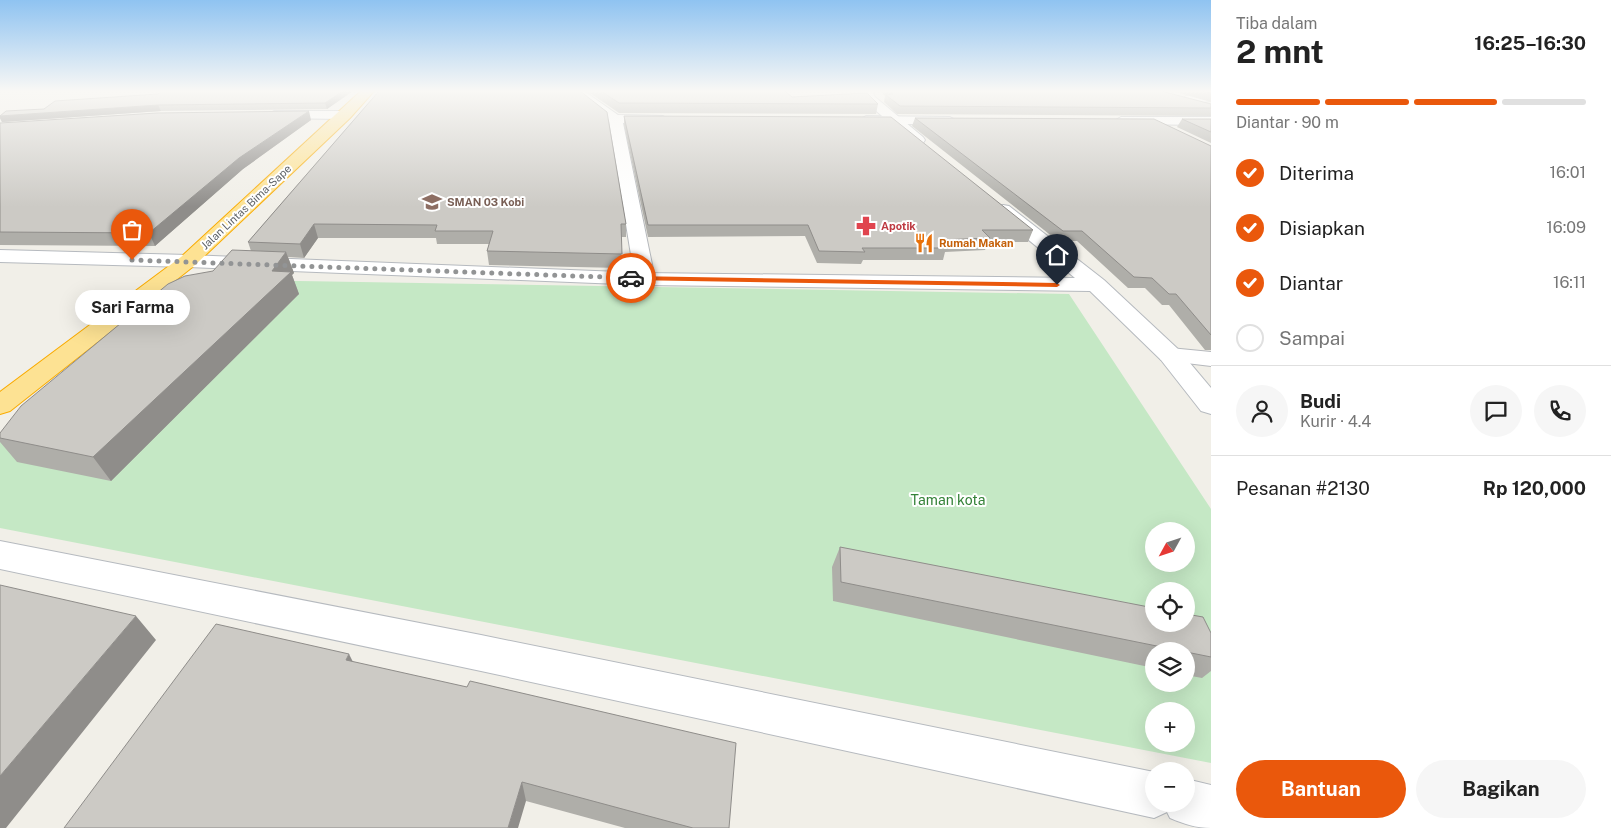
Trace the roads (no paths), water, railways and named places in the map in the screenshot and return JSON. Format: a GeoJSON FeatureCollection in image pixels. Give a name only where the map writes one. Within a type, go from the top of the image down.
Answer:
{"type":"FeatureCollection","features":[{"type":"Feature","properties":{"kind":"highway","name":"Jalan Lintas Bima-Sape"},"geometry":{"type":"LineString","coordinates":[[0,405],[188,261],[329,130]]}},
{"type":"Feature","properties":{"kind":"street"},"geometry":{"type":"LineString","coordinates":[[617,130],[645,279]]}},
{"type":"Feature","properties":{"kind":"street"},"geometry":{"type":"LineString","coordinates":[[905,130],[930,151]]}},
{"type":"Feature","properties":{"kind":"street"},"geometry":{"type":"LineString","coordinates":[[1167,130],[1178,135]]}},
{"type":"Feature","properties":{"kind":"street"},"geometry":{"type":"LineString","coordinates":[[990,200],[1096,285],[1170,355],[1211,406]]}},
{"type":"Feature","properties":{"kind":"street"},"geometry":{"type":"LineString","coordinates":[[0,256],[188,261],[645,279],[1096,285]]}},
{"type":"Feature","properties":{"kind":"street"},"geometry":{"type":"LineString","coordinates":[[1170,355],[1211,359]]}},
{"type":"Feature","properties":{"kind":"street"},"geometry":{"type":"LineString","coordinates":[[0,556],[481,653],[1145,793]]}},
{"type":"Feature","properties":{"kind":"street"},"geometry":{"type":"LineString","coordinates":[[1195,804],[1211,808]]}},
{"type":"Feature","properties":{"kind":"place","name":"SMAN 03 Kobi"},"geometry":{"type":"Point","coordinates":[432,202]}},
{"type":"Feature","properties":{"kind":"place","name":"Apotik"},"geometry":{"type":"Point","coordinates":[866,226]}},
{"type":"Feature","properties":{"kind":"place","name":"Rumah Makan"},"geometry":{"type":"Point","coordinates":[924,243]}},
{"type":"Feature","properties":{"kind":"place","name":"Sari Farma"},"geometry":{"type":"Point","coordinates":[132,260]}},
{"type":"Feature","properties":{"kind":"park label","name":"Taman kota"},"geometry":{"type":"Point","coordinates":[948,500]}}]}
